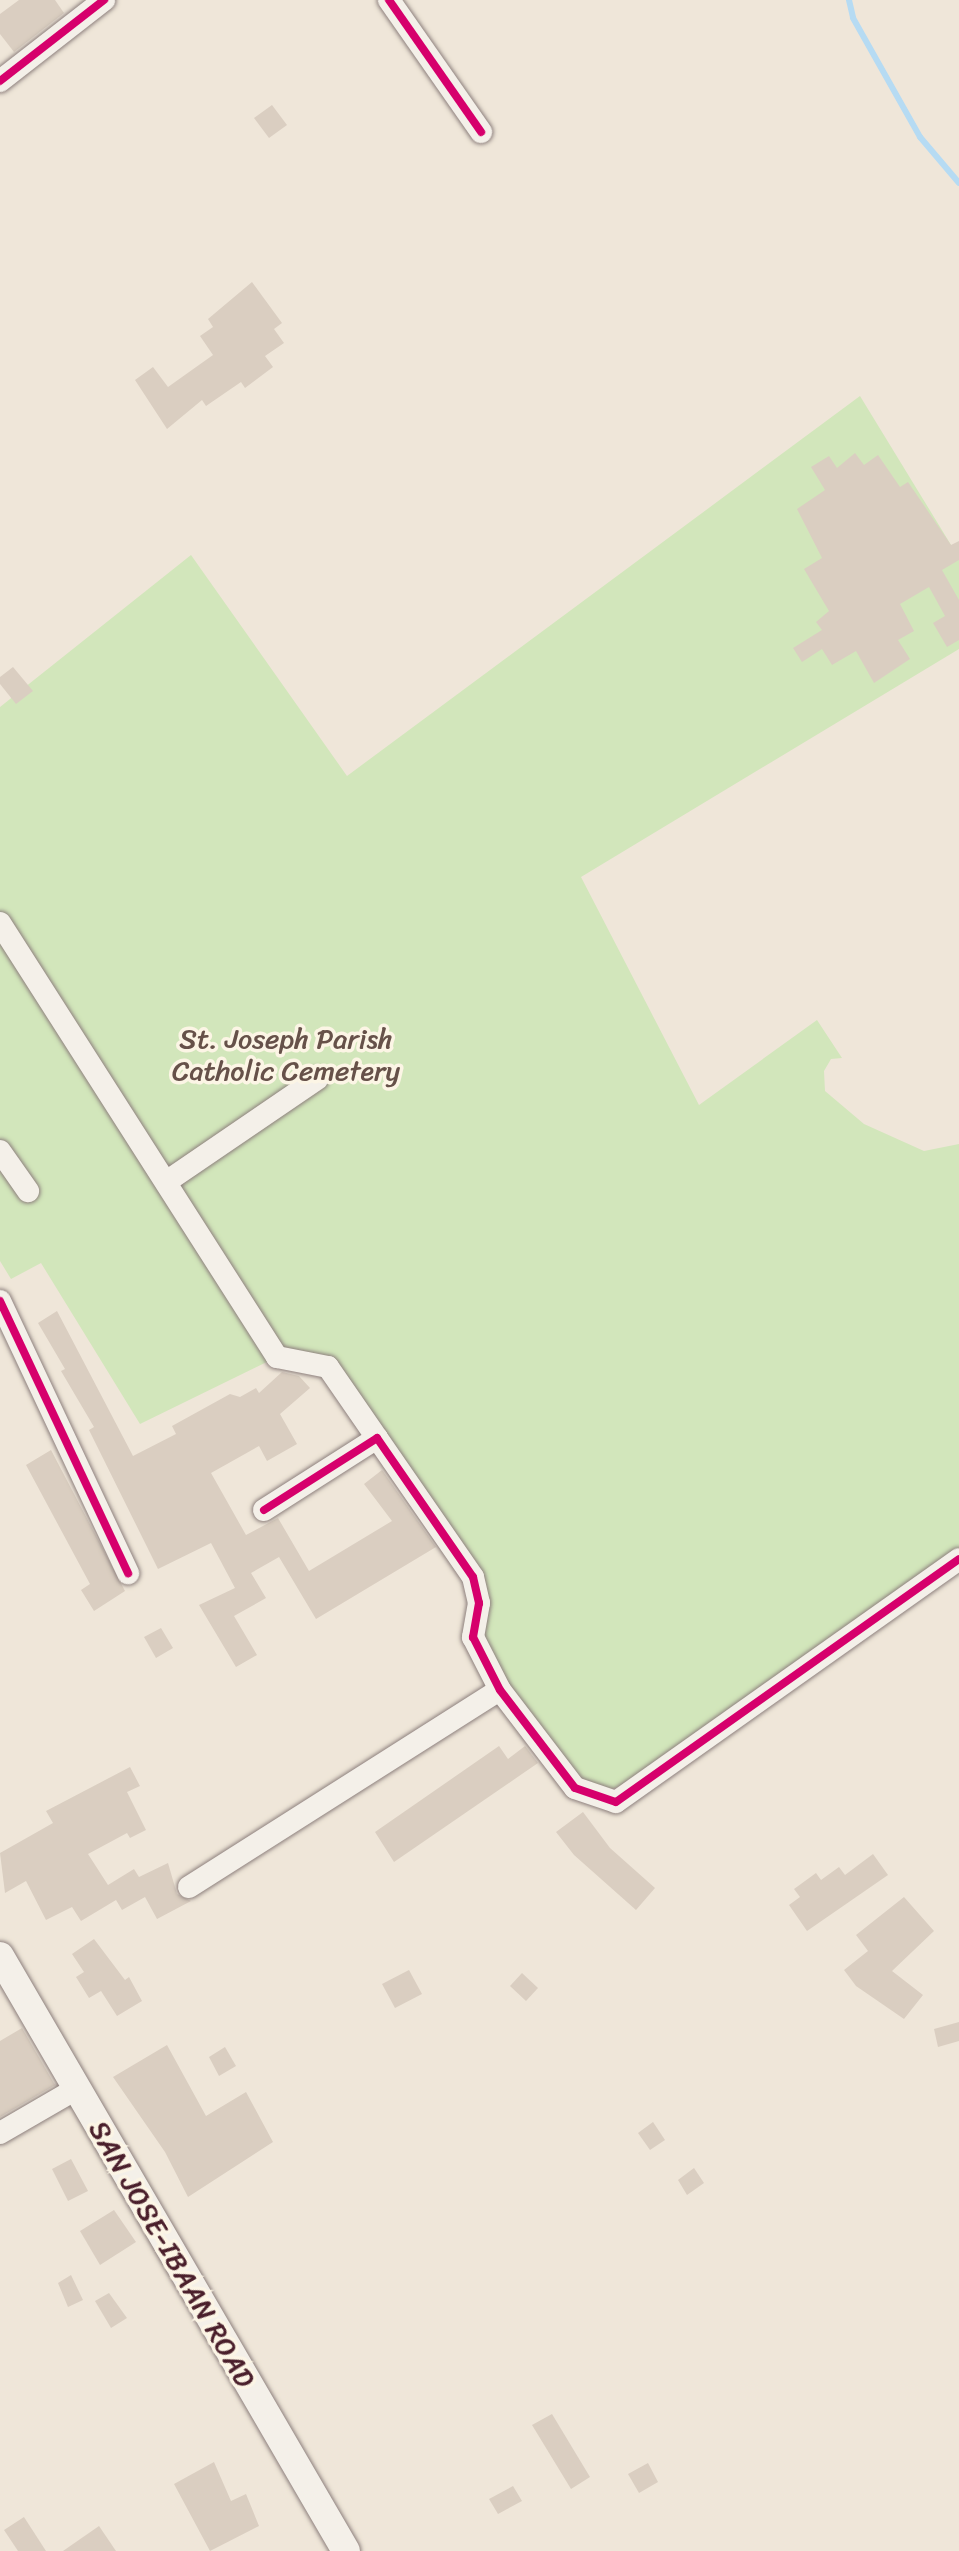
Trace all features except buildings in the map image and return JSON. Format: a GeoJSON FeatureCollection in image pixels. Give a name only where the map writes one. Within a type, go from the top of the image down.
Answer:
{"type":"FeatureCollection","features":[{"type":"Feature","properties":{"kind":"main road","name":"SAN JOSE-IBAAN ROAD"},"geometry":{"type":"LineString","coordinates":[[0,1956],[346,2551]]}},
{"type":"Feature","properties":{"kind":"street"},"geometry":{"type":"LineString","coordinates":[[0,81],[104,0]]}},
{"type":"Feature","properties":{"kind":"street"},"geometry":{"type":"LineString","coordinates":[[389,0],[481,132]]}},
{"type":"Feature","properties":{"kind":"street"},"geometry":{"type":"LineString","coordinates":[[0,923],[277,1357],[328,1367],[473,1577],[479,1603],[473,1637],[500,1690],[575,1788],[616,1802],[959,1559]]}},
{"type":"Feature","properties":{"kind":"street"},"geometry":{"type":"LineString","coordinates":[[166,1182],[317,1079]]}},
{"type":"Feature","properties":{"kind":"street"},"geometry":{"type":"LineString","coordinates":[[0,1151],[28,1191]]}},
{"type":"Feature","properties":{"kind":"street"},"geometry":{"type":"LineString","coordinates":[[0,1301],[128,1573]]}},
{"type":"Feature","properties":{"kind":"street"},"geometry":{"type":"LineString","coordinates":[[264,1510],[377,1438]]}},
{"type":"Feature","properties":{"kind":"street"},"geometry":{"type":"LineString","coordinates":[[189,1887],[500,1690]]}},
{"type":"Feature","properties":{"kind":"street"},"geometry":{"type":"LineString","coordinates":[[0,2133],[76,2089]]}},
{"type":"Feature","properties":{"kind":"green space","name":"St. Joseph Parish Catholic Cemetery"},"geometry":{"type":"Polygon","coordinates":[[[860,396],[959,558],[959,649],[581,877],[699,1105],[817,1020],[842,1058],[831,1059],[824,1071],[825,1091],[864,1124],[924,1151],[959,1144],[959,1552],[627,1785],[601,1791],[581,1783],[507,1688],[478,1638],[484,1597],[333,1365],[277,1357],[140,1424],[41,1263],[11,1279],[0,1261],[0,707],[191,555],[347,776],[860,396]]]}},
{"type":"Feature","properties":{"kind":"waterway"},"geometry":{"type":"LineString","coordinates":[[849,0],[853,18],[920,137],[959,183]]}},
{"type":"Feature","properties":{"kind":"cycle path"},"geometry":{"type":"LineString","coordinates":[[0,81],[104,0]]}},
{"type":"Feature","properties":{"kind":"cycle path"},"geometry":{"type":"LineString","coordinates":[[389,0],[481,132]]}},
{"type":"Feature","properties":{"kind":"cycle path"},"geometry":{"type":"LineString","coordinates":[[0,1301],[128,1573]]}},
{"type":"Feature","properties":{"kind":"cycle path"},"geometry":{"type":"LineString","coordinates":[[264,1510],[377,1438],[473,1577],[479,1603],[473,1637],[500,1690],[575,1788],[616,1802],[959,1559]]}}]}
